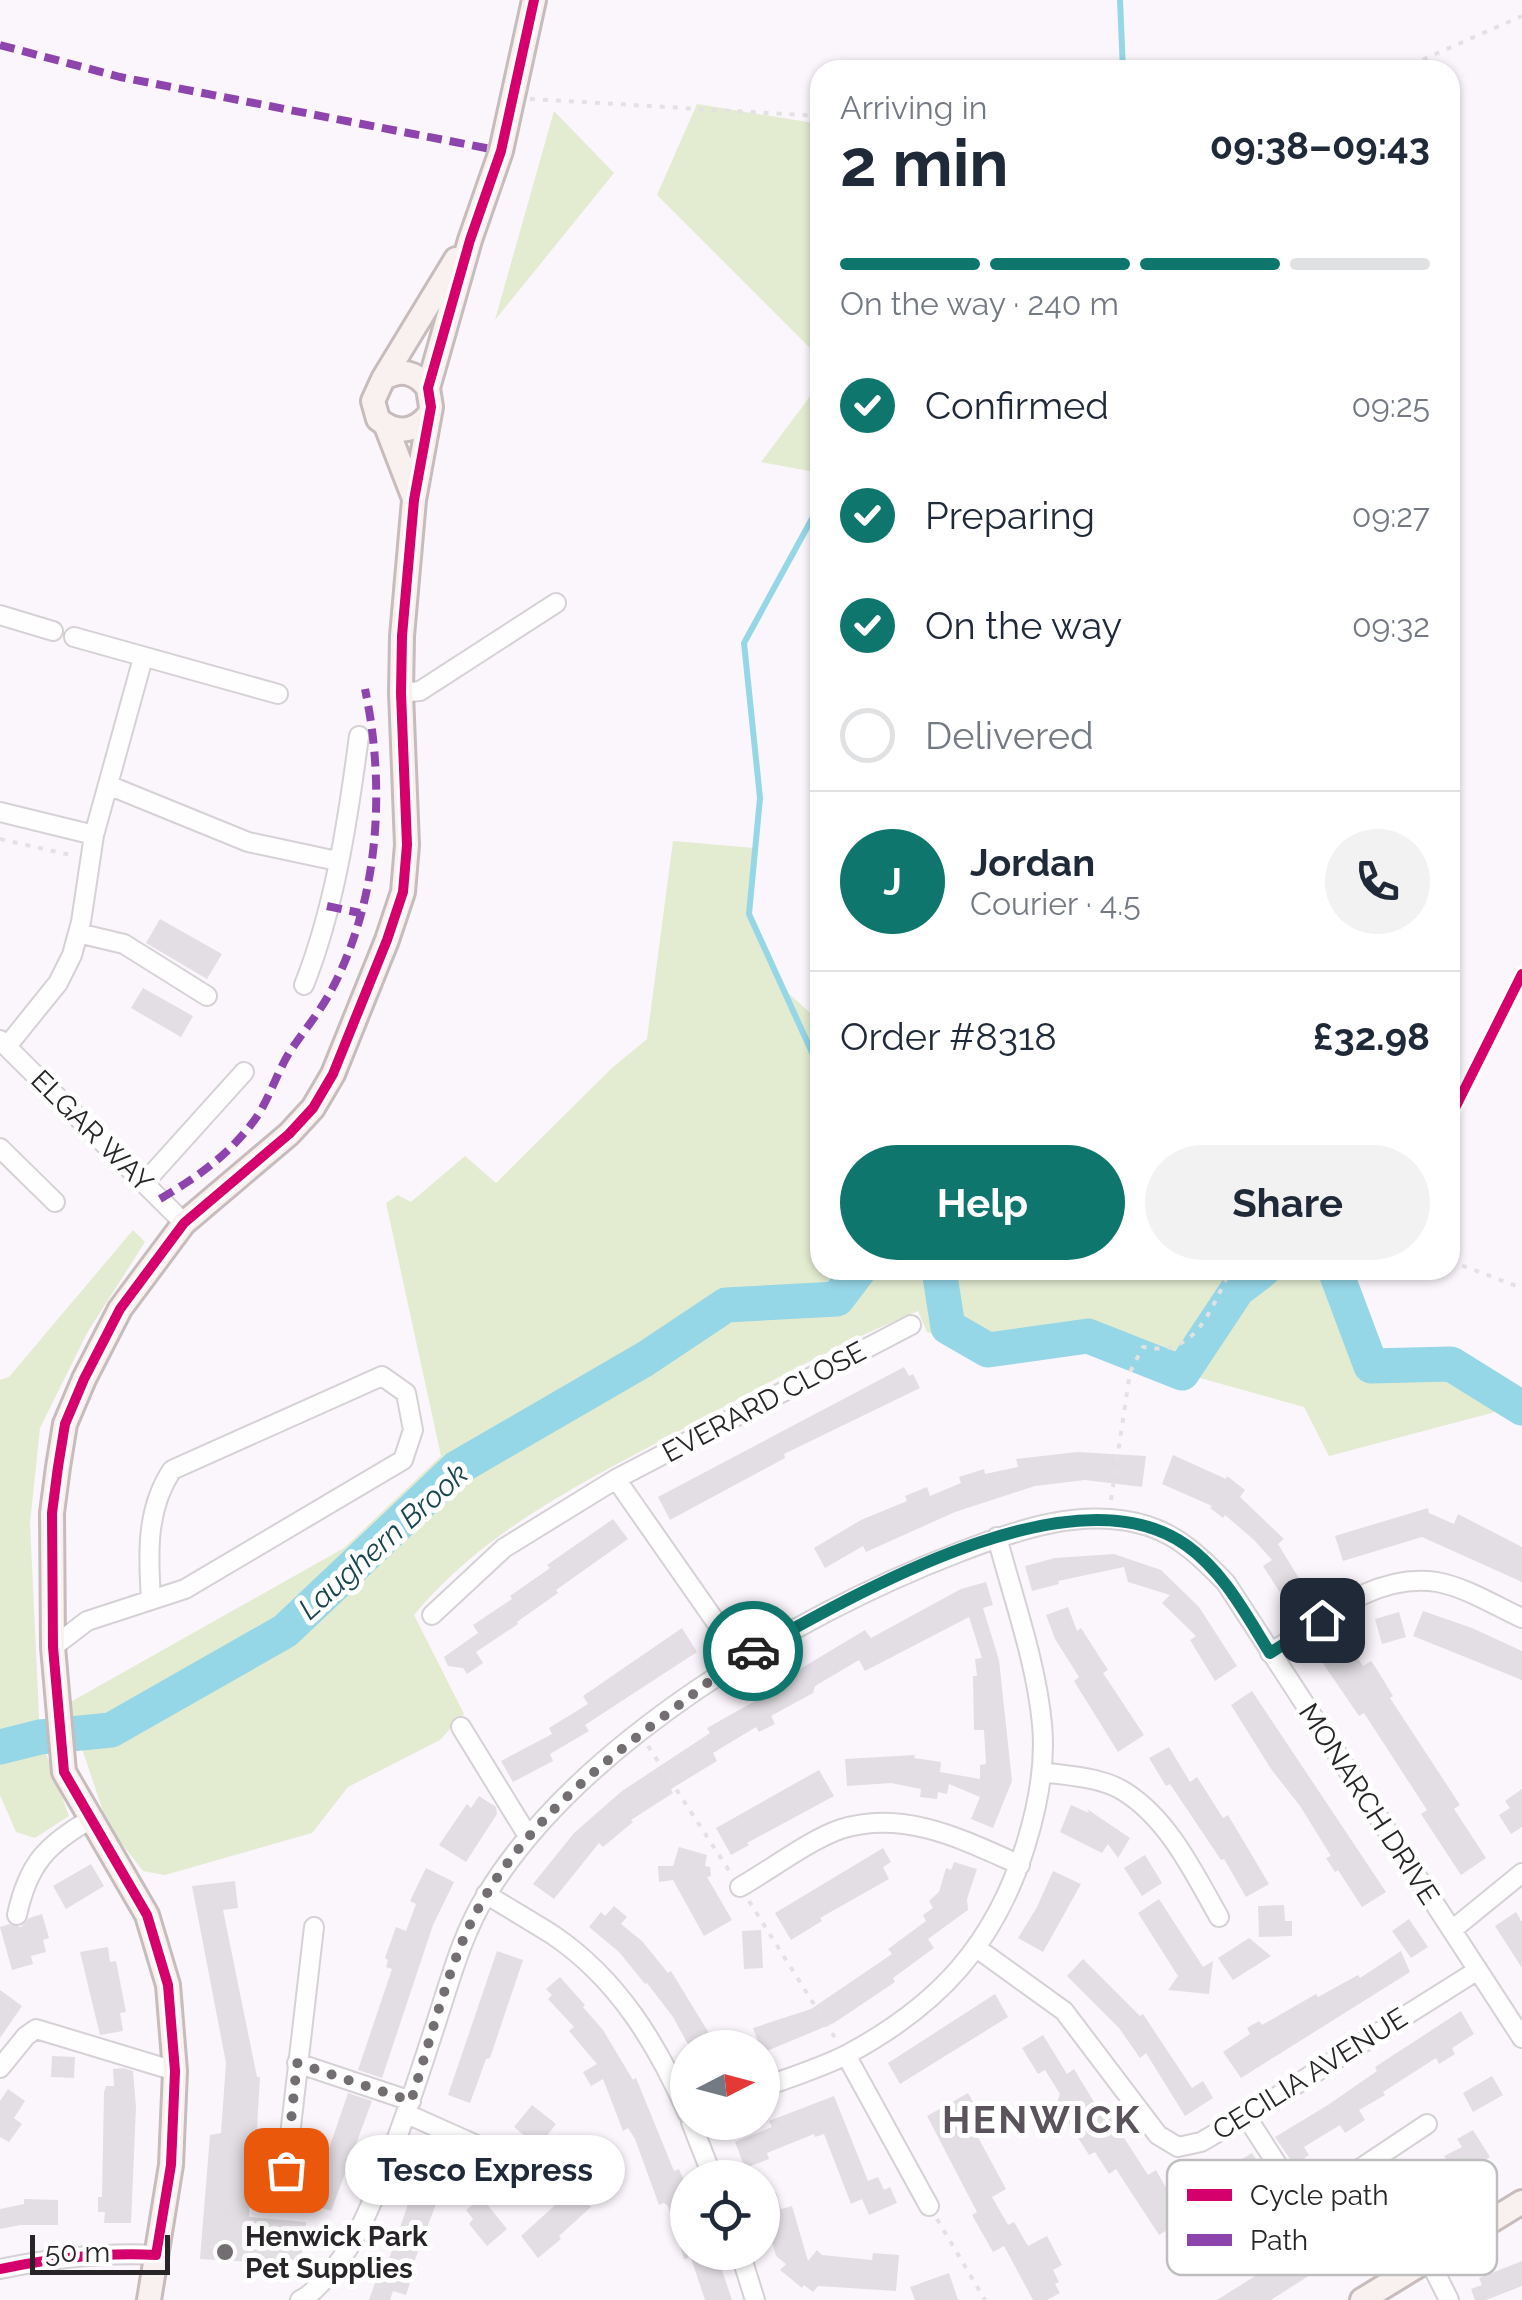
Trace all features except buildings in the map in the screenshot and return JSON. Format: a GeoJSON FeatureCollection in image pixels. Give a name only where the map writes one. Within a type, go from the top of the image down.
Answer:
{"type":"FeatureCollection","features":[{"type":"Feature","properties":{"kind":"main road"},"geometry":{"type":"LineString","coordinates":[[428,388],[470,240],[501,150],[534,0]]}},
{"type":"Feature","properties":{"kind":"main road"},"geometry":{"type":"LineString","coordinates":[[414,500],[373,401],[470,240]]}},
{"type":"Feature","properties":{"kind":"main road"},"geometry":{"type":"LineString","coordinates":[[150,2300],[171,2165],[175,2071],[168,1984],[146,1914],[64,1772],[53,1647],[52,1513],[65,1424],[120,1309],[184,1223],[290,1134],[313,1108],[333,1074],[388,940],[402,892],[406,846],[400,693],[402,636],[414,500],[432,397],[422,380],[407,372],[383,379]]}},
{"type":"Feature","properties":{"kind":"main road"},"geometry":{"type":"LineString","coordinates":[[386,426],[404,430],[422,423],[428,416]]}},
{"type":"Feature","properties":{"kind":"main road"},"geometry":{"type":"LineString","coordinates":[[1497,2217],[1522,2202]]}},
{"type":"Feature","properties":{"kind":"main road"},"geometry":{"type":"LineString","coordinates":[[1362,2300],[1401,2275]]}},
{"type":"Feature","properties":{"kind":"street"},"geometry":{"type":"LineString","coordinates":[[400,693],[420,691],[556,603]]}},
{"type":"Feature","properties":{"kind":"street"},"geometry":{"type":"LineString","coordinates":[[0,616],[53,631]]}},
{"type":"Feature","properties":{"kind":"street"},"geometry":{"type":"LineString","coordinates":[[74,638],[278,694]]}},
{"type":"Feature","properties":{"kind":"street"},"geometry":{"type":"LineString","coordinates":[[4,1043],[58,984],[78,933],[94,834],[143,658]]}},
{"type":"Feature","properties":{"kind":"street"},"geometry":{"type":"LineString","coordinates":[[304,985],[319,946],[350,802],[359,736]]}},
{"type":"Feature","properties":{"kind":"street"},"geometry":{"type":"LineString","coordinates":[[108,785],[248,842],[337,861]]}},
{"type":"Feature","properties":{"kind":"street"},"geometry":{"type":"LineString","coordinates":[[0,812],[94,834]]}},
{"type":"Feature","properties":{"kind":"street"},"geometry":{"type":"LineString","coordinates":[[78,933],[124,944],[207,996]]}},
{"type":"Feature","properties":{"kind":"street","name":"ELGAR WAY"},"geometry":{"type":"LineString","coordinates":[[4,1043],[184,1223]]}},
{"type":"Feature","properties":{"kind":"street"},"geometry":{"type":"LineString","coordinates":[[144,1183],[244,1072]]}},
{"type":"Feature","properties":{"kind":"street"},"geometry":{"type":"LineString","coordinates":[[0,1148],[56,1202]]}},
{"type":"Feature","properties":{"kind":"street","name":"EVERARD CLOSE"},"geometry":{"type":"LineString","coordinates":[[432,1615],[504,1548],[616,1479],[911,1325]]}},
{"type":"Feature","properties":{"kind":"street"},"geometry":{"type":"LineString","coordinates":[[53,1647],[87,1620],[151,1600],[201,1580],[403,1460],[413,1430],[406,1393],[382,1376],[172,1470],[160,1487],[148,1539],[151,1600]]}},
{"type":"Feature","properties":{"kind":"street"},"geometry":{"type":"LineString","coordinates":[[616,1479],[741,1658]]}},
{"type":"Feature","properties":{"kind":"street","name":"MONARCH DRIVE"},"geometry":{"type":"LineString","coordinates":[[300,2300],[342,2261],[364,2224],[409,2107],[463,1940],[486,1894],[528,1836],[594,1772],[741,1658],[872,1588],[997,1538],[1068,1520],[1147,1525],[1186,1545],[1226,1584],[1478,1970],[1516,2013],[1522,2038]]}},
{"type":"Feature","properties":{"kind":"street"},"geometry":{"type":"LineString","coordinates":[[780,2081],[846,2055],[939,1991],[978,1949],[1020,1864],[1039,1801],[1042,1726],[1035,1678],[997,1538]]}},
{"type":"Feature","properties":{"kind":"street"},"geometry":{"type":"LineString","coordinates":[[1270,1653],[1367,1591],[1399,1582],[1441,1583],[1522,1618]]}},
{"type":"Feature","properties":{"kind":"street"},"geometry":{"type":"LineString","coordinates":[[461,1727],[528,1836]]}},
{"type":"Feature","properties":{"kind":"street"},"geometry":{"type":"LineString","coordinates":[[1042,1772],[1083,1778],[1124,1791],[1153,1816],[1181,1851],[1219,1917]]}},
{"type":"Feature","properties":{"kind":"street"},"geometry":{"type":"LineString","coordinates":[[17,1916],[22,1888],[32,1868],[57,1842],[92,1818]]}},
{"type":"Feature","properties":{"kind":"street"},"geometry":{"type":"LineString","coordinates":[[740,1888],[840,1830],[890,1821],[945,1834],[1020,1864]]}},
{"type":"Feature","properties":{"kind":"street"},"geometry":{"type":"LineString","coordinates":[[1452,1930],[1522,1873]]}},
{"type":"Feature","properties":{"kind":"street"},"geometry":{"type":"LineString","coordinates":[[486,1894],[556,1937],[604,1979],[627,2003],[670,2073]]}},
{"type":"Feature","properties":{"kind":"street"},"geometry":{"type":"LineString","coordinates":[[286,2170],[314,1927]]}},
{"type":"Feature","properties":{"kind":"street","name":"CECILIA AVENUE"},"geometry":{"type":"LineString","coordinates":[[978,1949],[1064,2012],[1158,2135],[1178,2147],[1201,2142],[1246,2116],[1478,1970]]}},
{"type":"Feature","properties":{"kind":"street"},"geometry":{"type":"LineString","coordinates":[[0,2068],[36,2029],[175,2071]]}},
{"type":"Feature","properties":{"kind":"street"},"geometry":{"type":"LineString","coordinates":[[846,2055],[930,2206]]}},
{"type":"Feature","properties":{"kind":"street"},"geometry":{"type":"LineString","coordinates":[[297,2063],[409,2107],[500,2156],[528,2185]]}},
{"type":"Feature","properties":{"kind":"street"},"geometry":{"type":"LineString","coordinates":[[1246,2116],[1274,2160]]}},
{"type":"Feature","properties":{"kind":"street"},"geometry":{"type":"LineString","coordinates":[[1373,2160],[1427,2124]]}},
{"type":"Feature","properties":{"kind":"street"},"geometry":{"type":"LineString","coordinates":[[0,2269],[60,2256],[116,2252],[156,2255]]}},
{"type":"Feature","properties":{"kind":"street"},"geometry":{"type":"LineString","coordinates":[[746,2270],[755,2300]]}},
{"type":"Feature","properties":{"kind":"street"},"geometry":{"type":"LineString","coordinates":[[1436,2275],[1449,2300]]}},
{"type":"Feature","properties":{"kind":"path"},"geometry":{"type":"LineString","coordinates":[[1421,60],[1522,16]]}},
{"type":"Feature","properties":{"kind":"path"},"geometry":{"type":"LineString","coordinates":[[512,98],[810,115]]}},
{"type":"Feature","properties":{"kind":"path"},"geometry":{"type":"LineString","coordinates":[[0,839],[89,859]]}},
{"type":"Feature","properties":{"kind":"path"},"geometry":{"type":"LineString","coordinates":[[1460,1266],[1522,1288]]}},
{"type":"Feature","properties":{"kind":"path"},"geometry":{"type":"LineString","coordinates":[[1108,1520],[1130,1372],[1143,1348],[1160,1351],[1185,1340],[1206,1324],[1226,1280]]}},
{"type":"Feature","properties":{"kind":"path"},"geometry":{"type":"LineString","coordinates":[[930,2206],[985,2300]]}},
{"type":"Feature","properties":{"kind":"green space"},"geometry":{"type":"Polygon","coordinates":[[[697,104],[810,122],[810,348],[657,195],[697,104]]]}},
{"type":"Feature","properties":{"kind":"green space"},"geometry":{"type":"Polygon","coordinates":[[[554,111],[614,173],[495,320],[554,111]]]}},
{"type":"Feature","properties":{"kind":"green space"},"geometry":{"type":"Polygon","coordinates":[[[810,396],[810,471],[761,462],[810,396]]]}},
{"type":"Feature","properties":{"kind":"green space"},"geometry":{"type":"Polygon","coordinates":[[[673,841],[755,848],[749,914],[784,989],[810,1013],[810,1280],[1339,1280],[1371,1366],[1451,1364],[1518,1406],[1329,1456],[1304,1407],[1182,1373],[1088,1336],[988,1350],[927,1332],[918,1311],[801,1366],[613,1466],[541,1508],[474,1556],[414,1615],[464,1714],[440,1740],[348,1787],[312,1833],[165,1875],[143,1871],[108,1826],[67,1704],[344,1548],[441,1456],[386,1203],[398,1195],[411,1202],[465,1156],[496,1183],[612,1068],[647,1039],[673,841]]]}},
{"type":"Feature","properties":{"kind":"green space"},"geometry":{"type":"Polygon","coordinates":[[[133,1230],[145,1242],[87,1333],[40,1428],[30,1523],[40,1737],[69,1816],[35,1838],[16,1832],[0,1795],[0,1380],[9,1377],[133,1230]]]}},
{"type":"Feature","properties":{"kind":"waterway"},"geometry":{"type":"LineString","coordinates":[[1120,0],[1123,60]]}},
{"type":"Feature","properties":{"kind":"waterway"},"geometry":{"type":"LineString","coordinates":[[810,522],[744,643],[760,798],[749,914],[810,1048]]}},
{"type":"Feature","properties":{"kind":"waterway","name":"Laughern Brook"},"geometry":{"type":"LineString","coordinates":[[0,1747],[40,1737],[111,1730],[285,1631],[457,1468],[645,1359],[726,1305],[837,1299],[851,1280]]}},
{"type":"Feature","properties":{"kind":"waterway","name":"Laughern Brook"},"geometry":{"type":"LineString","coordinates":[[941,1280],[948,1327],[988,1350],[1088,1336],[1182,1373],[1237,1290],[1250,1280]]}},
{"type":"Feature","properties":{"kind":"waterway","name":"Laughern Brook"},"geometry":{"type":"LineString","coordinates":[[1339,1280],[1371,1366],[1451,1364],[1522,1408]]}},
{"type":"Feature","properties":{"kind":"marked path"},"geometry":{"type":"LineString","coordinates":[[0,45],[120,77],[501,151]]}},
{"type":"Feature","properties":{"kind":"marked path"},"geometry":{"type":"LineString","coordinates":[[160,1199],[214,1163],[248,1129],[289,1053],[327,997],[348,954],[369,881],[374,842],[375,765],[365,689]]}},
{"type":"Feature","properties":{"kind":"marked path"},"geometry":{"type":"LineString","coordinates":[[327,906],[360,913]]}},
{"type":"Feature","properties":{"kind":"cycle path"},"geometry":{"type":"LineString","coordinates":[[0,2269],[78,2257],[156,2255],[171,2165],[175,2071],[168,1985],[147,1915],[64,1772],[53,1647],[52,1513],[65,1424],[120,1309],[184,1223],[289,1134],[313,1108],[333,1074],[403,892],[407,845],[402,636],[414,500],[431,407],[428,388],[470,240],[501,151],[534,0]]}},
{"type":"Feature","properties":{"kind":"cycle path"},"geometry":{"type":"LineString","coordinates":[[1460,1098],[1522,974]]}},
{"type":"Feature","properties":{"kind":"way so far"},"geometry":{"type":"LineString","coordinates":[[286,2170],[297,2063],[411,2101],[463,1940],[486,1894],[528,1836],[640,1734],[753,1651]]}},
{"type":"Feature","properties":{"kind":"place","name":"Tesco Express"},"geometry":{"type":"Point","coordinates":[286,2170]}},
{"type":"Feature","properties":{"kind":"place","name":"Henwick Park Pet Supplies"},"geometry":{"type":"Point","coordinates":[225,2252]}},
{"type":"Feature","properties":{"kind":"district","name":"HENWICK"},"geometry":{"type":"Point","coordinates":[1042,2119]}},
{"type":"Feature","properties":{"kind":"route"},"geometry":{"type":"LineString","coordinates":[[753,1651],[921,1566],[997,1538],[1068,1520],[1147,1525],[1186,1545],[1226,1584],[1270,1653],[1322,1620]]}}]}
